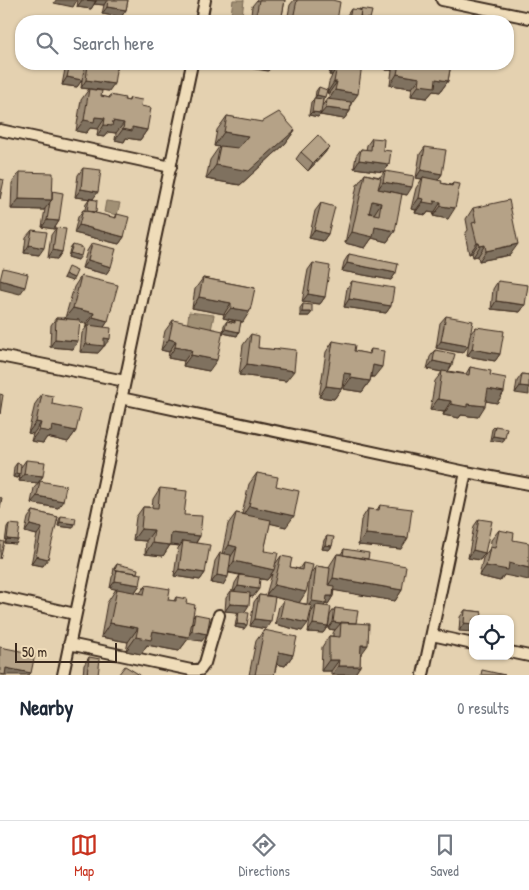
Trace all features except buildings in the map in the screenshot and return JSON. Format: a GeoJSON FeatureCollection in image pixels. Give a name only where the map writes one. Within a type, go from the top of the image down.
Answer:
{"type":"FeatureCollection","features":[{"type":"Feature","properties":{"kind":"street"},"geometry":{"type":"LineString","coordinates":[[202,15],[206,0]]}},
{"type":"Feature","properties":{"kind":"street"},"geometry":{"type":"LineString","coordinates":[[442,0],[529,18]]}},
{"type":"Feature","properties":{"kind":"street"},"geometry":{"type":"LineString","coordinates":[[63,675],[191,70]]}},
{"type":"Feature","properties":{"kind":"street"},"geometry":{"type":"LineString","coordinates":[[0,130],[171,167]]}},
{"type":"Feature","properties":{"kind":"street"},"geometry":{"type":"LineString","coordinates":[[0,356],[125,381]]}},
{"type":"Feature","properties":{"kind":"street"},"geometry":{"type":"LineString","coordinates":[[121,398],[529,484]]}},
{"type":"Feature","properties":{"kind":"street"},"geometry":{"type":"LineString","coordinates":[[423,675],[466,472]]}},
{"type":"Feature","properties":{"kind":"street"},"geometry":{"type":"LineString","coordinates":[[0,597],[75,614]]}},
{"type":"Feature","properties":{"kind":"street"},"geometry":{"type":"LineString","coordinates":[[69,644],[191,670],[200,670],[205,663],[219,615]]}},
{"type":"Feature","properties":{"kind":"street"},"geometry":{"type":"LineString","coordinates":[[432,635],[469,643]]}},
{"type":"Feature","properties":{"kind":"street"},"geometry":{"type":"LineString","coordinates":[[514,653],[529,656]]}},
{"type":"Feature","properties":{"kind":"shaded area"},"geometry":{"type":"Polygon","coordinates":[[[233,0],[244,0],[242,15],[231,14],[233,0]]]}},
{"type":"Feature","properties":{"kind":"shaded area"},"geometry":{"type":"Polygon","coordinates":[[[106,201],[120,203],[117,215],[104,212],[106,201]]]}},
{"type":"Feature","properties":{"kind":"shaded area"},"geometry":{"type":"Polygon","coordinates":[[[189,312],[214,315],[211,330],[187,327],[189,312]]]}}]}
